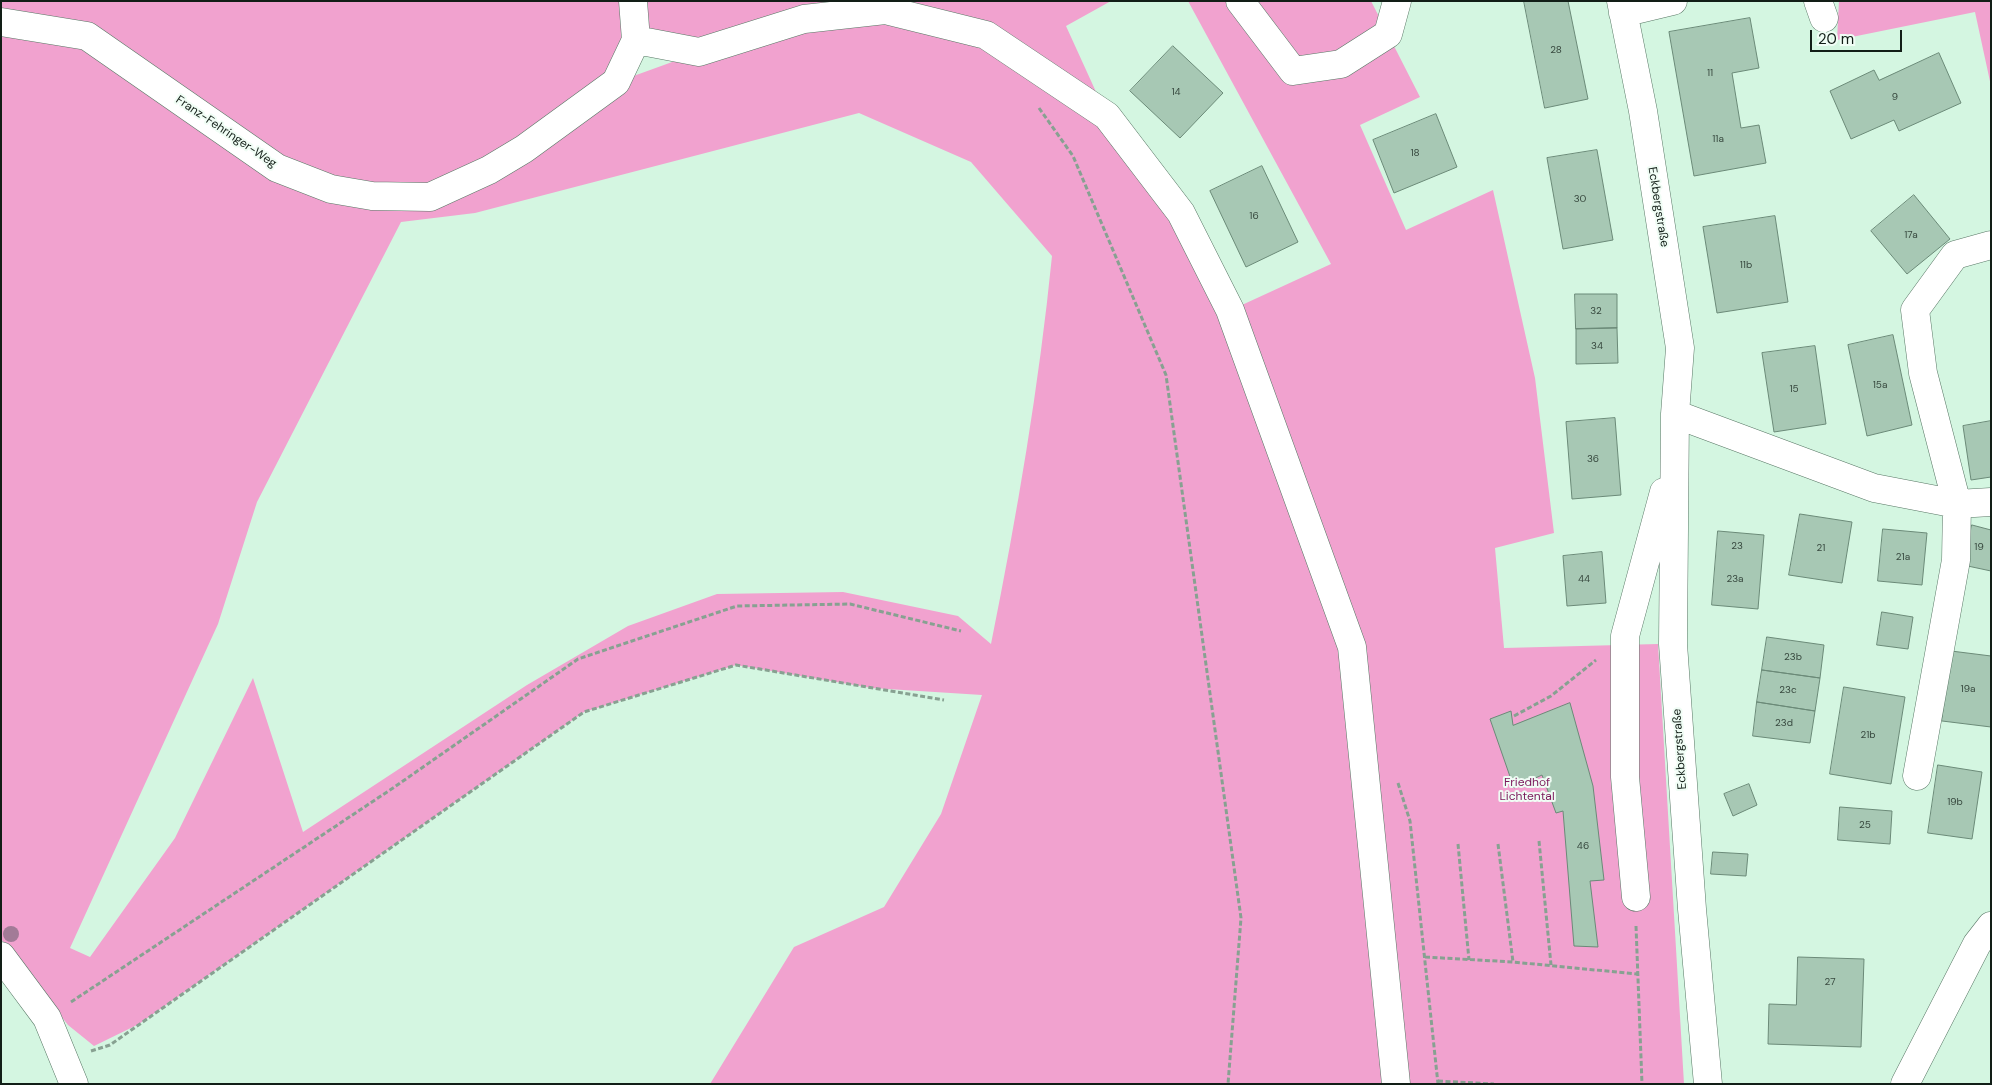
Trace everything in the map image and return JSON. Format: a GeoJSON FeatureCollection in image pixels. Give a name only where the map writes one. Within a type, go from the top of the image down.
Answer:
{"type":"FeatureCollection","features":[{"type":"Feature","properties":{"kind":"street","name":"Franz-Fehringer-Weg"},"geometry":{"type":"LineString","coordinates":[[1,22],[87,36],[277,168],[331,189],[372,196],[430,197],[489,170],[524,150],[616,82],[636,40],[633,1]]}},
{"type":"Feature","properties":{"kind":"street"},"geometry":{"type":"LineString","coordinates":[[1240,1],[1293,71],[1341,64],[1388,34],[1397,1]]}},
{"type":"Feature","properties":{"kind":"street"},"geometry":{"type":"LineString","coordinates":[[1622,7],[1673,1]]}},
{"type":"Feature","properties":{"kind":"street","name":"Eckbergstraße"},"geometry":{"type":"LineString","coordinates":[[1622,7],[1643,111],[1680,348],[1676,414],[1672,644],[1692,909],[1708,1084]]}},
{"type":"Feature","properties":{"kind":"street"},"geometry":{"type":"LineString","coordinates":[[636,40],[698,52],[804,19],[885,10],[986,35],[1107,116],[1181,213],[1230,310],[1352,647],[1396,1084]]}},
{"type":"Feature","properties":{"kind":"street"},"geometry":{"type":"LineString","coordinates":[[1917,776],[1956,560],[1956,504],[1923,373],[1915,310],[1955,255],[1991,245]]}},
{"type":"Feature","properties":{"kind":"street"},"geometry":{"type":"LineString","coordinates":[[1676,414],[1874,488],[1956,504],[1991,502]]}},
{"type":"Feature","properties":{"kind":"street","name":"Eckbergstraße"},"geometry":{"type":"LineString","coordinates":[[1636,897],[1626,777],[1626,636],[1663,499],[1676,414]]}},
{"type":"Feature","properties":{"kind":"street"},"geometry":{"type":"LineString","coordinates":[[1905,1084],[1977,944],[1991,926]]}},
{"type":"Feature","properties":{"kind":"street"},"geometry":{"type":"LineString","coordinates":[[1,956],[47,1018],[74,1084]]}},
{"type":"Feature","properties":{"kind":"path"},"geometry":{"type":"LineString","coordinates":[[1038,107],[1073,156],[1166,375],[1241,918],[1228,1084]]}},
{"type":"Feature","properties":{"kind":"path"},"geometry":{"type":"LineString","coordinates":[[47,1018],[393,788],[578,659],[737,606],[850,604],[961,631]]}},
{"type":"Feature","properties":{"kind":"path"},"geometry":{"type":"LineString","coordinates":[[1514,716],[1551,696],[1626,636]]}},
{"type":"Feature","properties":{"kind":"path"},"geometry":{"type":"LineString","coordinates":[[82,1054],[110,1044],[584,712],[736,665],[944,700]]}},
{"type":"Feature","properties":{"kind":"path"},"geometry":{"type":"LineString","coordinates":[[1395,775],[1410,820],[1438,1082],[1494,1084]]}},
{"type":"Feature","properties":{"kind":"path"},"geometry":{"type":"LineString","coordinates":[[1539,841],[1551,966]]}},
{"type":"Feature","properties":{"kind":"path"},"geometry":{"type":"LineString","coordinates":[[1458,844],[1469,960]]}},
{"type":"Feature","properties":{"kind":"path"},"geometry":{"type":"LineString","coordinates":[[1498,844],[1513,962]]}},
{"type":"Feature","properties":{"kind":"path"},"geometry":{"type":"LineString","coordinates":[[1636,897],[1636,974],[1642,1084]]}},
{"type":"Feature","properties":{"kind":"path"},"geometry":{"type":"LineString","coordinates":[[1426,956],[1636,974]]}},
{"type":"Feature","properties":{"kind":"green space","name":"Friedhof Lichtental"},"geometry":{"type":"Polygon","coordinates":[[[1,1],[1111,1],[1066,26],[1107,116],[1231,310],[1331,264],[1188,1],[1371,1],[1420,97],[1360,125],[1406,230],[1493,190],[1535,378],[1554,533],[1495,548],[1504,648],[1658,644],[1684,1084],[710,1084],[794,947],[884,907],[941,814],[982,695],[872,688],[736,665],[584,712],[139,1024],[94,1046],[68,1025],[1,939],[1,1]],[[636,40],[617,82],[697,53],[636,40]],[[859,113],[475,213],[401,222],[257,502],[218,624],[70,948],[90,957],[175,838],[253,678],[303,832],[527,685],[628,626],[717,594],[843,592],[958,616],[991,644],[1026,450],[1041,353],[1052,256],[971,162],[859,113]]]}},
{"type":"Feature","properties":{"kind":"green space"},"geometry":{"type":"Polygon","coordinates":[[[1839,1],[1991,1],[1991,86],[1975,12],[1837,40],[1839,1]]]}},
{"type":"Feature","properties":{"kind":"building"},"geometry":{"type":"Polygon","coordinates":[[[1524,1],[1568,1],[1588,99],[1545,108],[1524,1]]]}},
{"type":"Feature","properties":{"kind":"building"},"geometry":{"type":"Polygon","coordinates":[[[1750,18],[1759,68],[1732,73],[1741,128],[1759,125],[1766,163],[1694,176],[1669,32],[1750,18]]]}},
{"type":"Feature","properties":{"kind":"building"},"geometry":{"type":"Polygon","coordinates":[[[1173,46],[1223,93],[1180,138],[1130,91],[1173,46]]]}},
{"type":"Feature","properties":{"kind":"building"},"geometry":{"type":"Polygon","coordinates":[[[1939,53],[1961,103],[1899,131],[1894,120],[1851,139],[1830,91],[1874,70],[1879,80],[1939,53]]]}},
{"type":"Feature","properties":{"kind":"building"},"geometry":{"type":"Polygon","coordinates":[[[1436,114],[1457,167],[1394,193],[1373,140],[1436,114]]]}},
{"type":"Feature","properties":{"kind":"building"},"geometry":{"type":"Polygon","coordinates":[[[1597,150],[1613,240],[1563,249],[1547,158],[1597,150]]]}},
{"type":"Feature","properties":{"kind":"building"},"geometry":{"type":"Polygon","coordinates":[[[1262,166],[1298,242],[1246,267],[1210,191],[1262,166]]]}},
{"type":"Feature","properties":{"kind":"building"},"geometry":{"type":"Polygon","coordinates":[[[1914,195],[1950,239],[1907,274],[1871,231],[1914,195]]]}},
{"type":"Feature","properties":{"kind":"building"},"geometry":{"type":"Polygon","coordinates":[[[1775,216],[1788,302],[1717,313],[1703,227],[1775,216]]]}},
{"type":"Feature","properties":{"kind":"building"},"geometry":{"type":"Polygon","coordinates":[[[1575,294],[1617,294],[1617,328],[1576,329],[1575,294]]]}},
{"type":"Feature","properties":{"kind":"building"},"geometry":{"type":"Polygon","coordinates":[[[1617,328],[1618,363],[1576,364],[1576,329],[1617,328]]]}},
{"type":"Feature","properties":{"kind":"building"},"geometry":{"type":"Polygon","coordinates":[[[1893,335],[1912,425],[1867,436],[1848,345],[1893,335]]]}},
{"type":"Feature","properties":{"kind":"building"},"geometry":{"type":"Polygon","coordinates":[[[1815,346],[1826,424],[1774,432],[1762,353],[1815,346]]]}},
{"type":"Feature","properties":{"kind":"building"},"geometry":{"type":"Polygon","coordinates":[[[1615,418],[1621,495],[1572,499],[1566,422],[1615,418]]]}},
{"type":"Feature","properties":{"kind":"building"},"geometry":{"type":"Polygon","coordinates":[[[1991,421],[1991,477],[1971,480],[1963,426],[1991,421]]]}},
{"type":"Feature","properties":{"kind":"building"},"geometry":{"type":"Polygon","coordinates":[[[1800,514],[1852,522],[1842,583],[1789,575],[1800,514]]]}},
{"type":"Feature","properties":{"kind":"building"},"geometry":{"type":"Polygon","coordinates":[[[1972,525],[1991,530],[1991,571],[1963,565],[1972,525]]]}},
{"type":"Feature","properties":{"kind":"building"},"geometry":{"type":"Polygon","coordinates":[[[1883,529],[1927,533],[1922,585],[1878,581],[1883,529]]]}},
{"type":"Feature","properties":{"kind":"building"},"geometry":{"type":"Polygon","coordinates":[[[1718,531],[1764,535],[1758,609],[1712,605],[1718,531]]]}},
{"type":"Feature","properties":{"kind":"building"},"geometry":{"type":"Polygon","coordinates":[[[1602,552],[1606,603],[1567,606],[1563,556],[1602,552]]]}},
{"type":"Feature","properties":{"kind":"building"},"geometry":{"type":"Polygon","coordinates":[[[1882,612],[1913,617],[1908,649],[1877,645],[1882,612]]]}},
{"type":"Feature","properties":{"kind":"building"},"geometry":{"type":"Polygon","coordinates":[[[1767,637],[1824,645],[1820,678],[1762,670],[1767,637]]]}},
{"type":"Feature","properties":{"kind":"building"},"geometry":{"type":"Polygon","coordinates":[[[1951,651],[1991,656],[1991,727],[1942,721],[1951,651]]]}},
{"type":"Feature","properties":{"kind":"building"},"geometry":{"type":"Polygon","coordinates":[[[1762,670],[1820,678],[1815,711],[1757,702],[1762,670]]]}},
{"type":"Feature","properties":{"kind":"building"},"geometry":{"type":"Polygon","coordinates":[[[1844,687],[1905,697],[1891,784],[1830,774],[1844,687]]]}},
{"type":"Feature","properties":{"kind":"building"},"geometry":{"type":"Polygon","coordinates":[[[1757,702],[1815,711],[1810,743],[1753,736],[1757,702]]]}},
{"type":"Feature","properties":{"kind":"building"},"geometry":{"type":"Polygon","coordinates":[[[1570,703],[1593,786],[1604,880],[1590,881],[1598,947],[1574,946],[1563,811],[1556,813],[1542,775],[1514,788],[1490,719],[1511,711],[1513,725],[1570,703]]]}},
{"type":"Feature","properties":{"kind":"building"},"geometry":{"type":"Polygon","coordinates":[[[1938,765],[1982,772],[1972,839],[1928,833],[1938,765]]]}},
{"type":"Feature","properties":{"kind":"building"},"geometry":{"type":"Polygon","coordinates":[[[1749,784],[1757,805],[1733,816],[1724,794],[1749,784]]]}},
{"type":"Feature","properties":{"kind":"building"},"geometry":{"type":"Polygon","coordinates":[[[1840,807],[1892,811],[1890,844],[1838,840],[1840,807]]]}},
{"type":"Feature","properties":{"kind":"building"},"geometry":{"type":"Polygon","coordinates":[[[1713,852],[1748,854],[1746,876],[1711,874],[1713,852]]]}},
{"type":"Feature","properties":{"kind":"building"},"geometry":{"type":"Polygon","coordinates":[[[1798,957],[1864,959],[1861,1047],[1768,1044],[1769,1004],[1796,1005],[1798,957]]]}}]}
